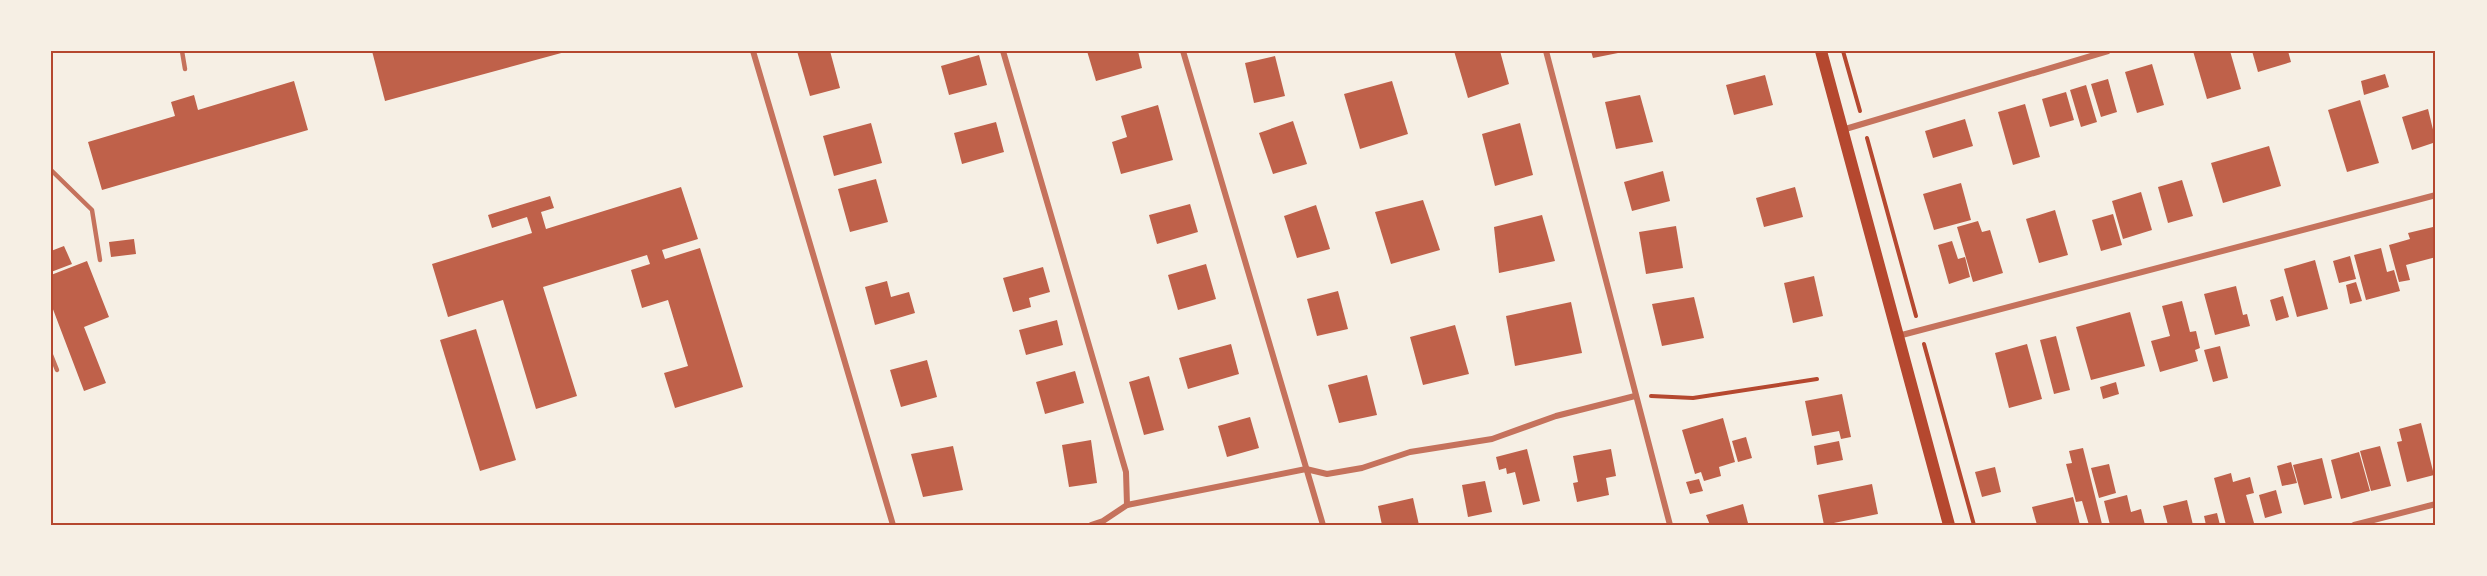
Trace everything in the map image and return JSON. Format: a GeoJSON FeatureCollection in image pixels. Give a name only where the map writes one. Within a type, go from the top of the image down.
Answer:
{"type":"FeatureCollection","features":[{"type":"Feature","properties":{"kind":"main road"},"geometry":{"type":"LineString","coordinates":[[1821,51],[1948,525]]}},
{"type":"Feature","properties":{"kind":"street"},"geometry":{"type":"LineString","coordinates":[[753,51],[893,525]]}},
{"type":"Feature","properties":{"kind":"street"},"geometry":{"type":"LineString","coordinates":[[1003,51],[1126,472],[1127,505]]}},
{"type":"Feature","properties":{"kind":"street"},"geometry":{"type":"LineString","coordinates":[[1184,51],[1323,525]]}},
{"type":"Feature","properties":{"kind":"street"},"geometry":{"type":"LineString","coordinates":[[1546,51],[1670,525]]}},
{"type":"Feature","properties":{"kind":"street"},"geometry":{"type":"LineString","coordinates":[[1842,130],[2108,51]]}},
{"type":"Feature","properties":{"kind":"street"},"geometry":{"type":"LineString","coordinates":[[1898,336],[2436,195]]}},
{"type":"Feature","properties":{"kind":"street"},"geometry":{"type":"LineString","coordinates":[[1091,525],[1103,521],[1127,505],[1306,469],[1326,474],[1362,468],[1410,452],[1492,439],[1556,416],[1635,396]]}},
{"type":"Feature","properties":{"kind":"street"},"geometry":{"type":"LineString","coordinates":[[2354,525],[2436,504]]}},
{"type":"Feature","properties":{"kind":"lane"},"geometry":{"type":"LineString","coordinates":[[182,51],[185,69]]}},
{"type":"Feature","properties":{"kind":"lane"},"geometry":{"type":"LineString","coordinates":[[51,170],[92,210],[100,260]]}},
{"type":"Feature","properties":{"kind":"lane"},"geometry":{"type":"LineString","coordinates":[[51,355],[57,370]]}},
{"type":"Feature","properties":{"kind":"path"},"geometry":{"type":"LineString","coordinates":[[1843,51],[1974,525]]}},
{"type":"Feature","properties":{"kind":"path"},"geometry":{"type":"LineString","coordinates":[[1635,396],[1669,395],[1693,398],[1817,379]]}},
{"type":"Feature","properties":{"kind":"building"},"geometry":{"type":"Polygon","coordinates":[[[372,51],[564,51],[565,52],[385,101],[372,51]]]}},
{"type":"Feature","properties":{"kind":"building"},"geometry":{"type":"Polygon","coordinates":[[[797,51],[830,51],[840,88],[810,96],[797,51]]]}},
{"type":"Feature","properties":{"kind":"building"},"geometry":{"type":"Polygon","coordinates":[[[1087,51],[1138,51],[1142,68],[1096,81],[1087,51]]]}},
{"type":"Feature","properties":{"kind":"building"},"geometry":{"type":"Polygon","coordinates":[[[1454,51],[1500,51],[1509,84],[1468,98],[1454,51]]]}},
{"type":"Feature","properties":{"kind":"building"},"geometry":{"type":"Polygon","coordinates":[[[1591,51],[1623,51],[1623,52],[1593,58],[1591,51]]]}},
{"type":"Feature","properties":{"kind":"building"},"geometry":{"type":"Polygon","coordinates":[[[2193,51],[2230,51],[2241,89],[2207,99],[2193,51]]]}},
{"type":"Feature","properties":{"kind":"building"},"geometry":{"type":"Polygon","coordinates":[[[2252,51],[2288,51],[2291,62],[2258,72],[2252,51]]]}},
{"type":"Feature","properties":{"kind":"building"},"geometry":{"type":"Polygon","coordinates":[[[979,55],[987,85],[949,95],[941,66],[979,55]]]}},
{"type":"Feature","properties":{"kind":"building"},"geometry":{"type":"Polygon","coordinates":[[[1275,56],[1285,96],[1254,103],[1245,63],[1275,56]]]}},
{"type":"Feature","properties":{"kind":"building"},"geometry":{"type":"Polygon","coordinates":[[[2152,64],[2164,105],[2137,113],[2125,72],[2152,64]]]}},
{"type":"Feature","properties":{"kind":"building"},"geometry":{"type":"Polygon","coordinates":[[[2385,74],[2389,87],[2364,95],[2361,81],[2385,74]]]}},
{"type":"Feature","properties":{"kind":"building"},"geometry":{"type":"Polygon","coordinates":[[[1765,75],[1773,105],[1734,115],[1726,85],[1765,75]]]}},
{"type":"Feature","properties":{"kind":"building"},"geometry":{"type":"Polygon","coordinates":[[[2108,79],[2117,112],[2101,117],[2091,84],[2108,79]]]}},
{"type":"Feature","properties":{"kind":"building"},"geometry":{"type":"Polygon","coordinates":[[[294,81],[308,130],[102,190],[88,142],[175,116],[171,102],[194,95],[198,110],[294,81]]]}},
{"type":"Feature","properties":{"kind":"building"},"geometry":{"type":"Polygon","coordinates":[[[1392,81],[1408,134],[1360,149],[1344,94],[1392,81]]]}},
{"type":"Feature","properties":{"kind":"building"},"geometry":{"type":"Polygon","coordinates":[[[2086,85],[2097,122],[2081,127],[2070,90],[2086,85]]]}},
{"type":"Feature","properties":{"kind":"building"},"geometry":{"type":"Polygon","coordinates":[[[2066,92],[2074,120],[2050,127],[2042,99],[2066,92]]]}},
{"type":"Feature","properties":{"kind":"building"},"geometry":{"type":"Polygon","coordinates":[[[1640,95],[1653,142],[1616,149],[1605,102],[1640,95]]]}},
{"type":"Feature","properties":{"kind":"building"},"geometry":{"type":"Polygon","coordinates":[[[2360,100],[2379,163],[2347,172],[2328,110],[2360,100]]]}},
{"type":"Feature","properties":{"kind":"building"},"geometry":{"type":"Polygon","coordinates":[[[2025,104],[2040,157],[2013,165],[1998,112],[2025,104]]]}},
{"type":"Feature","properties":{"kind":"building"},"geometry":{"type":"Polygon","coordinates":[[[1158,105],[1173,160],[1121,174],[1112,142],[1127,137],[1121,116],[1158,105]]]}},
{"type":"Feature","properties":{"kind":"building"},"geometry":{"type":"Polygon","coordinates":[[[2428,109],[2436,142],[2412,150],[2402,117],[2428,109]]]}},
{"type":"Feature","properties":{"kind":"building"},"geometry":{"type":"Polygon","coordinates":[[[1965,119],[1973,146],[1933,158],[1925,131],[1965,119]]]}},
{"type":"Feature","properties":{"kind":"building"},"geometry":{"type":"Polygon","coordinates":[[[1293,121],[1307,164],[1273,174],[1259,133],[1293,121]]]}},
{"type":"Feature","properties":{"kind":"building"},"geometry":{"type":"Polygon","coordinates":[[[996,122],[1004,152],[962,164],[954,133],[996,122]]]}},
{"type":"Feature","properties":{"kind":"building"},"geometry":{"type":"Polygon","coordinates":[[[871,123],[882,163],[834,176],[823,136],[871,123]]]}},
{"type":"Feature","properties":{"kind":"building"},"geometry":{"type":"Polygon","coordinates":[[[1520,123],[1533,175],[1495,186],[1482,134],[1520,123]]]}},
{"type":"Feature","properties":{"kind":"building"},"geometry":{"type":"Polygon","coordinates":[[[2269,146],[2281,186],[2223,203],[2211,163],[2269,146]]]}},
{"type":"Feature","properties":{"kind":"building"},"geometry":{"type":"Polygon","coordinates":[[[1663,171],[1670,201],[1632,211],[1624,182],[1663,171]]]}},
{"type":"Feature","properties":{"kind":"building"},"geometry":{"type":"Polygon","coordinates":[[[876,179],[888,222],[850,232],[838,189],[876,179]]]}},
{"type":"Feature","properties":{"kind":"building"},"geometry":{"type":"Polygon","coordinates":[[[2182,180],[2193,216],[2168,223],[2158,187],[2182,180]]]}},
{"type":"Feature","properties":{"kind":"building"},"geometry":{"type":"Polygon","coordinates":[[[1961,183],[1971,220],[1934,230],[1923,194],[1961,183]]]}},
{"type":"Feature","properties":{"kind":"building"},"geometry":{"type":"Polygon","coordinates":[[[681,187],[698,239],[662,250],[665,259],[700,248],[743,387],[675,408],[664,373],[688,366],[668,300],[642,308],[631,270],[650,264],[647,255],[543,287],[577,396],[536,409],[503,300],[448,317],[432,264],[532,233],[527,217],[492,228],[488,215],[550,196],[554,208],[541,212],[546,229],[681,187]]]}},
{"type":"Feature","properties":{"kind":"building"},"geometry":{"type":"Polygon","coordinates":[[[1795,187],[1803,217],[1764,227],[1756,198],[1795,187]]]}},
{"type":"Feature","properties":{"kind":"building"},"geometry":{"type":"Polygon","coordinates":[[[2141,192],[2152,230],[2123,239],[2112,201],[2141,192]]]}},
{"type":"Feature","properties":{"kind":"building"},"geometry":{"type":"Polygon","coordinates":[[[1423,200],[1440,250],[1391,264],[1375,212],[1423,200]]]}},
{"type":"Feature","properties":{"kind":"building"},"geometry":{"type":"Polygon","coordinates":[[[1190,204],[1198,232],[1157,244],[1149,215],[1190,204]]]}},
{"type":"Feature","properties":{"kind":"building"},"geometry":{"type":"Polygon","coordinates":[[[1316,205],[1330,249],[1297,258],[1284,216],[1316,205]]]}},
{"type":"Feature","properties":{"kind":"building"},"geometry":{"type":"Polygon","coordinates":[[[2055,210],[2068,255],[2039,263],[2026,219],[2055,210]]]}},
{"type":"Feature","properties":{"kind":"building"},"geometry":{"type":"Polygon","coordinates":[[[2113,214],[2122,245],[2101,251],[2092,220],[2113,214]]]}},
{"type":"Feature","properties":{"kind":"building"},"geometry":{"type":"Polygon","coordinates":[[[1542,215],[1555,261],[1499,273],[1494,227],[1542,215]]]}},
{"type":"Feature","properties":{"kind":"building"},"geometry":{"type":"Polygon","coordinates":[[[1978,221],[1982,232],[1990,230],[2003,273],[1973,282],[1957,227],[1978,221]]]}},
{"type":"Feature","properties":{"kind":"building"},"geometry":{"type":"Polygon","coordinates":[[[1676,226],[1683,268],[1646,274],[1639,232],[1676,226]]]}},
{"type":"Feature","properties":{"kind":"building"},"geometry":{"type":"Polygon","coordinates":[[[2433,227],[2436,236],[2436,257],[2406,265],[2410,280],[2399,282],[2389,245],[2410,239],[2408,233],[2433,227]]]}},
{"type":"Feature","properties":{"kind":"building"},"geometry":{"type":"Polygon","coordinates":[[[134,239],[136,254],[111,257],[109,242],[134,239]]]}},
{"type":"Feature","properties":{"kind":"building"},"geometry":{"type":"Polygon","coordinates":[[[1952,241],[1958,259],[1965,257],[1970,277],[1949,284],[1938,245],[1952,241]]]}},
{"type":"Feature","properties":{"kind":"building"},"geometry":{"type":"Polygon","coordinates":[[[64,246],[72,264],[51,272],[51,251],[64,246]]]}},
{"type":"Feature","properties":{"kind":"building"},"geometry":{"type":"Polygon","coordinates":[[[2381,248],[2387,272],[2394,270],[2400,291],[2366,300],[2354,255],[2381,248]]]}},
{"type":"Feature","properties":{"kind":"building"},"geometry":{"type":"Polygon","coordinates":[[[2350,256],[2356,279],[2339,283],[2333,261],[2350,256]]]}},
{"type":"Feature","properties":{"kind":"building"},"geometry":{"type":"Polygon","coordinates":[[[2315,260],[2328,309],[2297,317],[2284,269],[2315,260]]]}},
{"type":"Feature","properties":{"kind":"building"},"geometry":{"type":"Polygon","coordinates":[[[87,261],[109,317],[84,327],[106,383],[84,391],[51,304],[51,275],[87,261]]]}},
{"type":"Feature","properties":{"kind":"building"},"geometry":{"type":"Polygon","coordinates":[[[1206,264],[1216,299],[1178,310],[1168,275],[1206,264]]]}},
{"type":"Feature","properties":{"kind":"building"},"geometry":{"type":"Polygon","coordinates":[[[1043,267],[1050,292],[1029,298],[1031,307],[1013,312],[1003,278],[1043,267]]]}},
{"type":"Feature","properties":{"kind":"building"},"geometry":{"type":"Polygon","coordinates":[[[1814,276],[1823,316],[1793,323],[1784,283],[1814,276]]]}},
{"type":"Feature","properties":{"kind":"building"},"geometry":{"type":"Polygon","coordinates":[[[887,281],[891,297],[909,292],[915,313],[875,325],[865,287],[887,281]]]}},
{"type":"Feature","properties":{"kind":"building"},"geometry":{"type":"Polygon","coordinates":[[[2356,282],[2362,301],[2350,304],[2346,285],[2356,282]]]}},
{"type":"Feature","properties":{"kind":"building"},"geometry":{"type":"Polygon","coordinates":[[[2236,286],[2243,315],[2247,314],[2250,326],[2215,335],[2204,294],[2236,286]]]}},
{"type":"Feature","properties":{"kind":"building"},"geometry":{"type":"Polygon","coordinates":[[[1338,291],[1348,329],[1317,336],[1307,299],[1338,291]]]}},
{"type":"Feature","properties":{"kind":"building"},"geometry":{"type":"Polygon","coordinates":[[[2283,296],[2289,317],[2276,321],[2270,300],[2283,296]]]}},
{"type":"Feature","properties":{"kind":"building"},"geometry":{"type":"Polygon","coordinates":[[[1694,297],[1704,338],[1662,346],[1652,304],[1694,297]]]}},
{"type":"Feature","properties":{"kind":"building"},"geometry":{"type":"Polygon","coordinates":[[[2182,301],[2190,332],[2196,331],[2200,348],[2195,350],[2198,361],[2160,372],[2151,341],[2170,336],[2162,306],[2182,301]]]}},
{"type":"Feature","properties":{"kind":"building"},"geometry":{"type":"Polygon","coordinates":[[[1571,302],[1582,353],[1515,366],[1506,316],[1571,302]]]}},
{"type":"Feature","properties":{"kind":"building"},"geometry":{"type":"Polygon","coordinates":[[[2130,312],[2145,366],[2091,380],[2076,327],[2130,312]]]}},
{"type":"Feature","properties":{"kind":"building"},"geometry":{"type":"Polygon","coordinates":[[[1057,320],[1063,345],[1026,355],[1019,330],[1057,320]]]}},
{"type":"Feature","properties":{"kind":"building"},"geometry":{"type":"Polygon","coordinates":[[[1455,325],[1469,374],[1423,385],[1410,337],[1455,325]]]}},
{"type":"Feature","properties":{"kind":"building"},"geometry":{"type":"Polygon","coordinates":[[[476,329],[516,460],[480,471],[440,340],[476,329]]]}},
{"type":"Feature","properties":{"kind":"building"},"geometry":{"type":"Polygon","coordinates":[[[2056,336],[2070,390],[2054,394],[2040,340],[2056,336]]]}},
{"type":"Feature","properties":{"kind":"building"},"geometry":{"type":"Polygon","coordinates":[[[1231,344],[1239,374],[1188,389],[1179,358],[1231,344]]]}},
{"type":"Feature","properties":{"kind":"building"},"geometry":{"type":"Polygon","coordinates":[[[2027,344],[2042,399],[2009,408],[1995,353],[2027,344]]]}},
{"type":"Feature","properties":{"kind":"building"},"geometry":{"type":"Polygon","coordinates":[[[2220,346],[2228,378],[2213,382],[2204,350],[2220,346]]]}},
{"type":"Feature","properties":{"kind":"building"},"geometry":{"type":"Polygon","coordinates":[[[927,360],[937,397],[901,407],[890,370],[927,360]]]}},
{"type":"Feature","properties":{"kind":"building"},"geometry":{"type":"Polygon","coordinates":[[[1075,371],[1084,403],[1045,414],[1036,382],[1075,371]]]}},
{"type":"Feature","properties":{"kind":"building"},"geometry":{"type":"Polygon","coordinates":[[[1367,375],[1377,415],[1339,423],[1328,385],[1367,375]]]}},
{"type":"Feature","properties":{"kind":"building"},"geometry":{"type":"Polygon","coordinates":[[[1149,376],[1164,430],[1144,435],[1129,382],[1149,376]]]}},
{"type":"Feature","properties":{"kind":"building"},"geometry":{"type":"Polygon","coordinates":[[[2116,382],[2119,394],[2103,399],[2100,387],[2116,382]]]}},
{"type":"Feature","properties":{"kind":"building"},"geometry":{"type":"Polygon","coordinates":[[[1842,394],[1851,437],[1841,439],[1839,431],[1812,436],[1805,401],[1842,394]]]}},
{"type":"Feature","properties":{"kind":"building"},"geometry":{"type":"Polygon","coordinates":[[[1250,417],[1259,448],[1227,457],[1218,426],[1250,417]]]}},
{"type":"Feature","properties":{"kind":"building"},"geometry":{"type":"Polygon","coordinates":[[[1723,418],[1735,462],[1719,467],[1721,476],[1704,481],[1701,472],[1695,474],[1682,430],[1723,418]]]}},
{"type":"Feature","properties":{"kind":"building"},"geometry":{"type":"Polygon","coordinates":[[[2421,423],[2434,475],[2407,482],[2397,442],[2402,441],[2399,429],[2421,423]]]}},
{"type":"Feature","properties":{"kind":"building"},"geometry":{"type":"Polygon","coordinates":[[[1746,437],[1752,458],[1738,462],[1732,441],[1746,437]]]}},
{"type":"Feature","properties":{"kind":"building"},"geometry":{"type":"Polygon","coordinates":[[[1091,440],[1097,483],[1069,487],[1062,445],[1091,440]]]}},
{"type":"Feature","properties":{"kind":"building"},"geometry":{"type":"Polygon","coordinates":[[[1839,441],[1843,460],[1817,465],[1814,446],[1839,441]]]}},
{"type":"Feature","properties":{"kind":"building"},"geometry":{"type":"Polygon","coordinates":[[[953,446],[963,490],[923,497],[911,454],[953,446]]]}},
{"type":"Feature","properties":{"kind":"building"},"geometry":{"type":"Polygon","coordinates":[[[2380,446],[2391,486],[2371,491],[2360,451],[2380,446]]]}},
{"type":"Feature","properties":{"kind":"building"},"geometry":{"type":"Polygon","coordinates":[[[2083,448],[2102,524],[2099,525],[2089,525],[2082,501],[2076,502],[2066,464],[2072,463],[2069,451],[2083,448]]]}},
{"type":"Feature","properties":{"kind":"building"},"geometry":{"type":"Polygon","coordinates":[[[1527,449],[1540,501],[1523,505],[1515,472],[1507,474],[1506,468],[1499,470],[1496,457],[1527,449]]]}},
{"type":"Feature","properties":{"kind":"building"},"geometry":{"type":"Polygon","coordinates":[[[1611,449],[1616,476],[1606,478],[1609,495],[1577,502],[1573,483],[1578,482],[1573,456],[1611,449]]]}},
{"type":"Feature","properties":{"kind":"building"},"geometry":{"type":"Polygon","coordinates":[[[2359,452],[2370,491],[2341,499],[2331,460],[2359,452]]]}},
{"type":"Feature","properties":{"kind":"building"},"geometry":{"type":"Polygon","coordinates":[[[2322,458],[2332,498],[2304,505],[2293,465],[2322,458]]]}},
{"type":"Feature","properties":{"kind":"building"},"geometry":{"type":"Polygon","coordinates":[[[2291,462],[2297,483],[2282,486],[2277,466],[2291,462]]]}},
{"type":"Feature","properties":{"kind":"building"},"geometry":{"type":"Polygon","coordinates":[[[2109,464],[2116,493],[2099,498],[2091,468],[2109,464]]]}},
{"type":"Feature","properties":{"kind":"building"},"geometry":{"type":"Polygon","coordinates":[[[1995,467],[2001,492],[1982,497],[1975,472],[1995,467]]]}},
{"type":"Feature","properties":{"kind":"building"},"geometry":{"type":"Polygon","coordinates":[[[2231,473],[2233,482],[2250,477],[2254,493],[2246,495],[2254,523],[2226,525],[2214,478],[2231,473]]]}},
{"type":"Feature","properties":{"kind":"building"},"geometry":{"type":"Polygon","coordinates":[[[1699,479],[1703,491],[1690,494],[1686,482],[1699,479]]]}},
{"type":"Feature","properties":{"kind":"building"},"geometry":{"type":"Polygon","coordinates":[[[1485,481],[1492,512],[1468,517],[1462,485],[1485,481]]]}},
{"type":"Feature","properties":{"kind":"building"},"geometry":{"type":"Polygon","coordinates":[[[1872,484],[1878,514],[1824,525],[1818,495],[1872,484]]]}},
{"type":"Feature","properties":{"kind":"building"},"geometry":{"type":"Polygon","coordinates":[[[2276,490],[2282,513],[2265,518],[2259,495],[2276,490]]]}},
{"type":"Feature","properties":{"kind":"building"},"geometry":{"type":"Polygon","coordinates":[[[2127,495],[2131,512],[2141,509],[2145,525],[2110,525],[2104,501],[2127,495]]]}},
{"type":"Feature","properties":{"kind":"building"},"geometry":{"type":"Polygon","coordinates":[[[2073,497],[2080,525],[2037,525],[2032,507],[2073,497]]]}},
{"type":"Feature","properties":{"kind":"building"},"geometry":{"type":"Polygon","coordinates":[[[1413,498],[1419,525],[1382,525],[1378,506],[1413,498]]]}},
{"type":"Feature","properties":{"kind":"building"},"geometry":{"type":"Polygon","coordinates":[[[2187,500],[2193,525],[2168,525],[2163,506],[2187,500]]]}},
{"type":"Feature","properties":{"kind":"building"},"geometry":{"type":"Polygon","coordinates":[[[1743,504],[1748,523],[1710,525],[1706,515],[1743,504]]]}},
{"type":"Feature","properties":{"kind":"building"},"geometry":{"type":"Polygon","coordinates":[[[2217,513],[2220,525],[2206,525],[2204,516],[2217,513]]]}}]}
